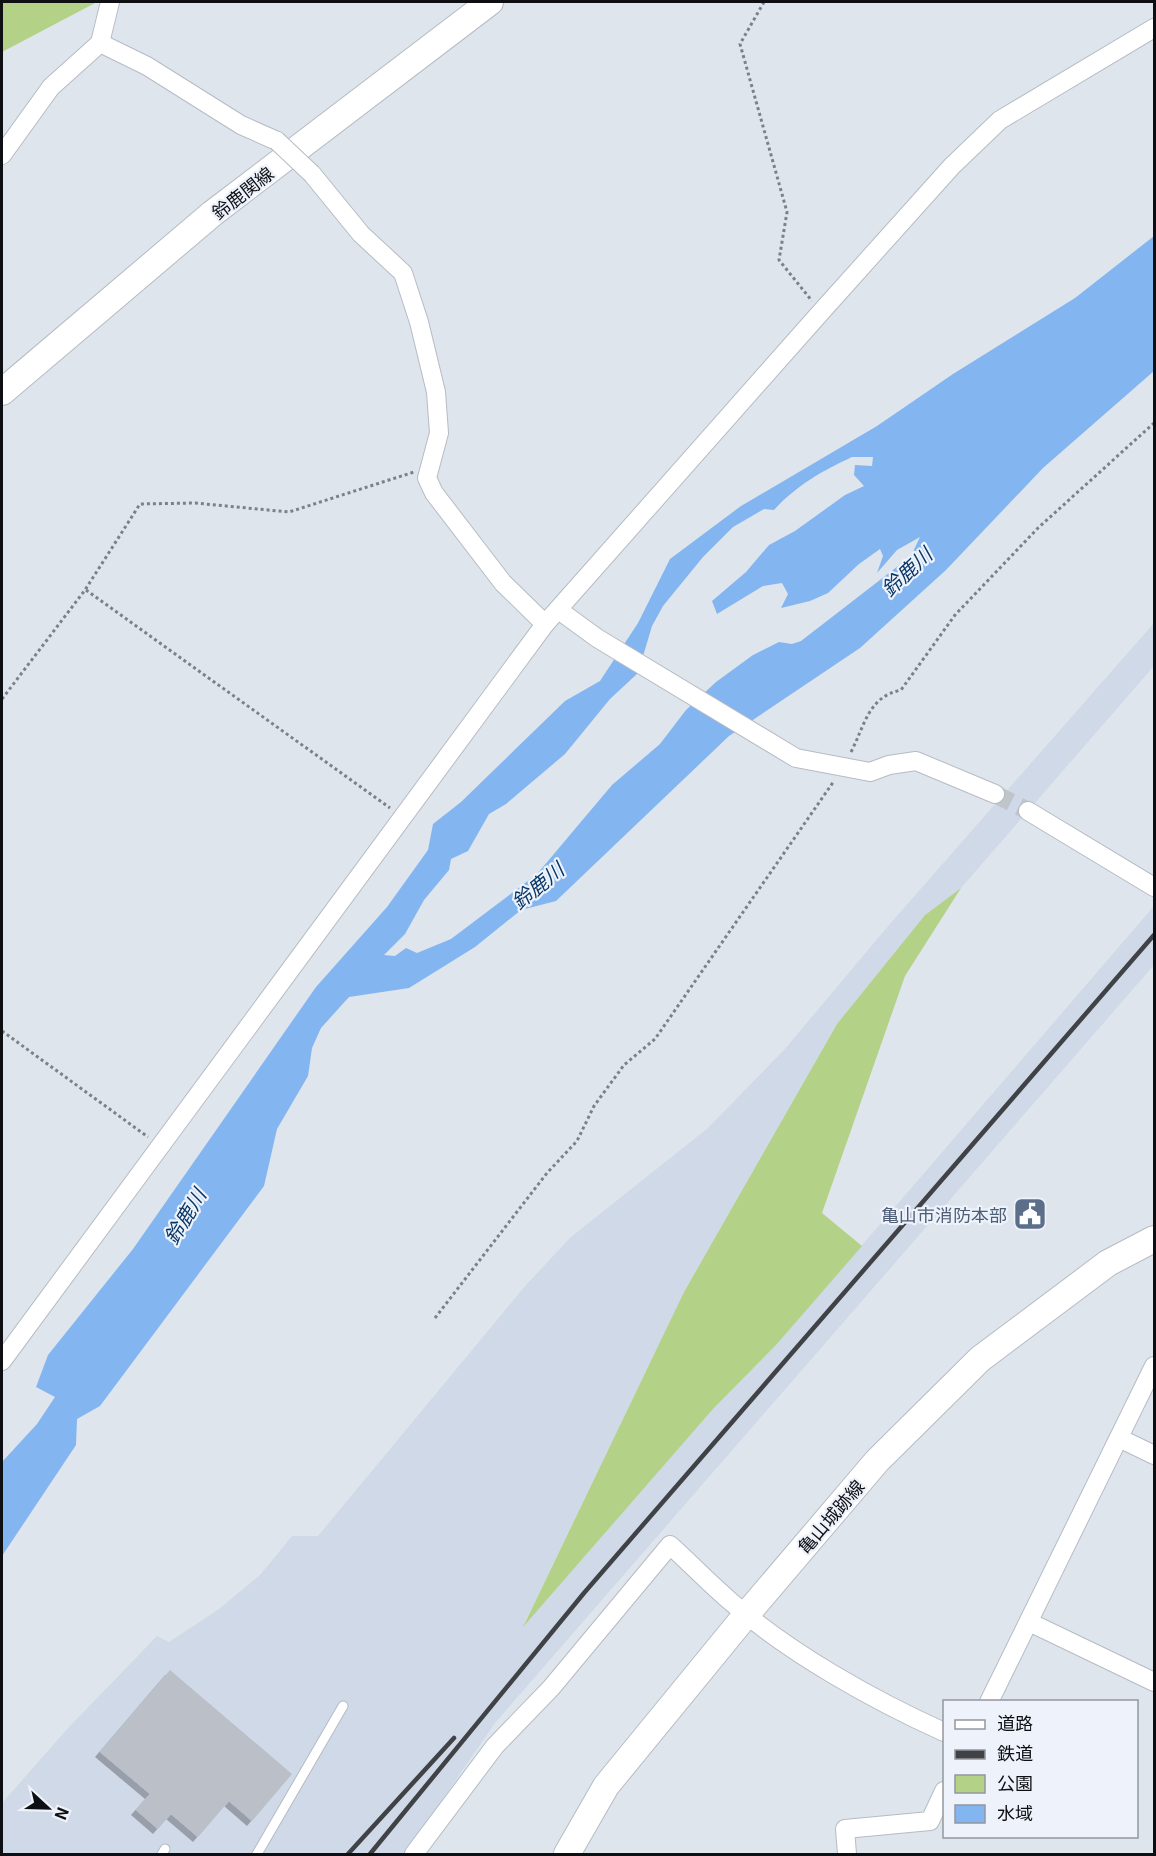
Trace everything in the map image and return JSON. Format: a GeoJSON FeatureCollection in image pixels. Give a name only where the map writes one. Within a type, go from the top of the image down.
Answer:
{"type":"FeatureCollection","features":[{"type":"Feature","properties":{"kind":"main road","name":"鈴鹿関線"},"geometry":{"type":"LineString","coordinates":[[2,392],[213,213],[490,2]]}},
{"type":"Feature","properties":{"kind":"main road","name":"亀山城跡線"},"geometry":{"type":"LineString","coordinates":[[567,1854],[606,1786],[746,1615],[878,1461],[980,1359],[1108,1263],[1155,1239]]}},
{"type":"Feature","properties":{"kind":"street"},"geometry":{"type":"LineString","coordinates":[[2,155],[11,138],[51,87],[100,43],[105,32],[110,2]]}},
{"type":"Feature","properties":{"kind":"street"},"geometry":{"type":"LineString","coordinates":[[2,1361],[161,1147],[401,816],[545,624],[566,616],[821,312],[952,166],[1000,120],[1155,28]]}},
{"type":"Feature","properties":{"kind":"street"},"geometry":{"type":"LineString","coordinates":[[100,43],[147,66],[241,125],[276,141],[312,174],[361,234],[403,273],[419,322],[436,392],[439,433],[426,478],[434,493],[503,583],[545,624]]}},
{"type":"Feature","properties":{"kind":"street"},"geometry":{"type":"LineString","coordinates":[[566,616],[796,758],[870,772],[889,765],[916,761],[995,794]]}},
{"type":"Feature","properties":{"kind":"street"},"geometry":{"type":"LineString","coordinates":[[1028,811],[1155,887]]}},
{"type":"Feature","properties":{"kind":"street"},"geometry":{"type":"LineString","coordinates":[[990,1700],[1155,1366]]}},
{"type":"Feature","properties":{"kind":"street"},"geometry":{"type":"LineString","coordinates":[[1119,1438],[1155,1455]]}},
{"type":"Feature","properties":{"kind":"street"},"geometry":{"type":"LineString","coordinates":[[414,1854],[495,1746],[550,1688],[670,1545],[746,1615],[844,1681],[943,1731]]}},
{"type":"Feature","properties":{"kind":"street"},"geometry":{"type":"LineString","coordinates":[[1029,1622],[1155,1682]]}},
{"type":"Feature","properties":{"kind":"street"},"geometry":{"type":"LineString","coordinates":[[847,1854],[845,1829],[930,1821],[943,1795]]}},
{"type":"Feature","properties":{"kind":"lane"},"geometry":{"type":"LineString","coordinates":[[257,1854],[343,1706]]}},
{"type":"Feature","properties":{"kind":"path"},"geometry":{"type":"LineString","coordinates":[[764,2],[740,44],[787,212],[779,260],[821,312]]}},
{"type":"Feature","properties":{"kind":"path"},"geometry":{"type":"LineString","coordinates":[[435,1318],[547,1173],[577,1141],[594,1106],[624,1065],[655,1039],[843,768],[875,704],[884,694],[901,690],[955,615],[1038,528],[1155,423]]}},
{"type":"Feature","properties":{"kind":"path"},"geometry":{"type":"LineString","coordinates":[[2,699],[86,590],[140,504],[195,503],[289,512],[428,467]]}},
{"type":"Feature","properties":{"kind":"path"},"geometry":{"type":"LineString","coordinates":[[86,590],[401,816]]}},
{"type":"Feature","properties":{"kind":"path"},"geometry":{"type":"LineString","coordinates":[[2,1031],[161,1147]]}},
{"type":"Feature","properties":{"kind":"shaded area"},"geometry":{"type":"Polygon","coordinates":[[[1154,623],[1154,666],[961,888],[925,915],[837,1024],[684,1292],[524,1624],[713,1409],[777,1344],[1154,906],[1154,965],[495,1723],[405,1854],[2,1854],[2,1803],[69,1727],[157,1636],[169,1642],[219,1609],[260,1575],[292,1536],[318,1536],[526,1285],[571,1237],[708,1128],[784,1050],[889,925],[1154,623]]]}},
{"type":"Feature","properties":{"kind":"green space"},"geometry":{"type":"Polygon","coordinates":[[[2,2],[97,2],[2,52],[2,2]]]}},
{"type":"Feature","properties":{"kind":"green space"},"geometry":{"type":"Polygon","coordinates":[[[961,888],[905,976],[822,1213],[862,1246],[777,1344],[713,1409],[523,1627],[684,1292],[837,1024],[925,915],[961,888]]]}},
{"type":"Feature","properties":{"kind":"water","name":"鈴鹿川"},"geometry":{"type":"Polygon","coordinates":[[[1154,236],[1154,371],[1043,468],[946,570],[860,648],[729,736],[556,901],[521,910],[475,947],[409,988],[349,997],[321,1028],[312,1048],[308,1076],[277,1129],[264,1186],[100,1406],[77,1419],[76,1445],[2,1556],[2,1462],[37,1424],[55,1397],[36,1387],[48,1355],[133,1249],[316,987],[387,907],[428,850],[433,824],[461,802],[565,701],[600,681],[638,623],[670,559],[741,506],[877,426],[953,374],[1075,298],[1154,236]],[[852,457],[820,473],[792,493],[774,510],[764,509],[733,527],[703,557],[663,606],[652,626],[638,673],[610,699],[565,754],[506,804],[489,814],[468,851],[451,859],[449,870],[424,900],[405,934],[384,955],[395,956],[406,948],[417,953],[451,939],[537,874],[612,785],[660,744],[686,710],[716,682],[753,655],[779,642],[792,644],[801,641],[911,556],[920,537],[897,550],[877,573],[883,556],[880,549],[859,564],[828,593],[810,601],[781,608],[788,594],[782,583],[763,586],[717,614],[712,601],[746,572],[769,545],[795,531],[845,495],[864,486],[854,475],[855,465],[872,466],[873,457],[852,457]]]}},
{"type":"Feature","properties":{"kind":"building"},"geometry":{"type":"Polygon","coordinates":[[[170,1670],[292,1774],[252,1821],[229,1801],[198,1837],[171,1814],[158,1829],[136,1810],[150,1794],[100,1752],[170,1670]]]}},
{"type":"Feature","properties":{"kind":"tunnel"},"geometry":{"type":"LineString","coordinates":[[995,794],[1028,811]]}},
{"type":"Feature","properties":{"kind":"railway"},"geometry":{"type":"LineString","coordinates":[[370,1854],[584,1593],[1154,935]]}},
{"type":"Feature","properties":{"kind":"railway"},"geometry":{"type":"LineString","coordinates":[[348,1854],[454,1738]]}},
{"type":"Feature","properties":{"kind":"place","name":"亀山市消防本部"},"geometry":{"type":"Point","coordinates":[1030,1214]}}]}
